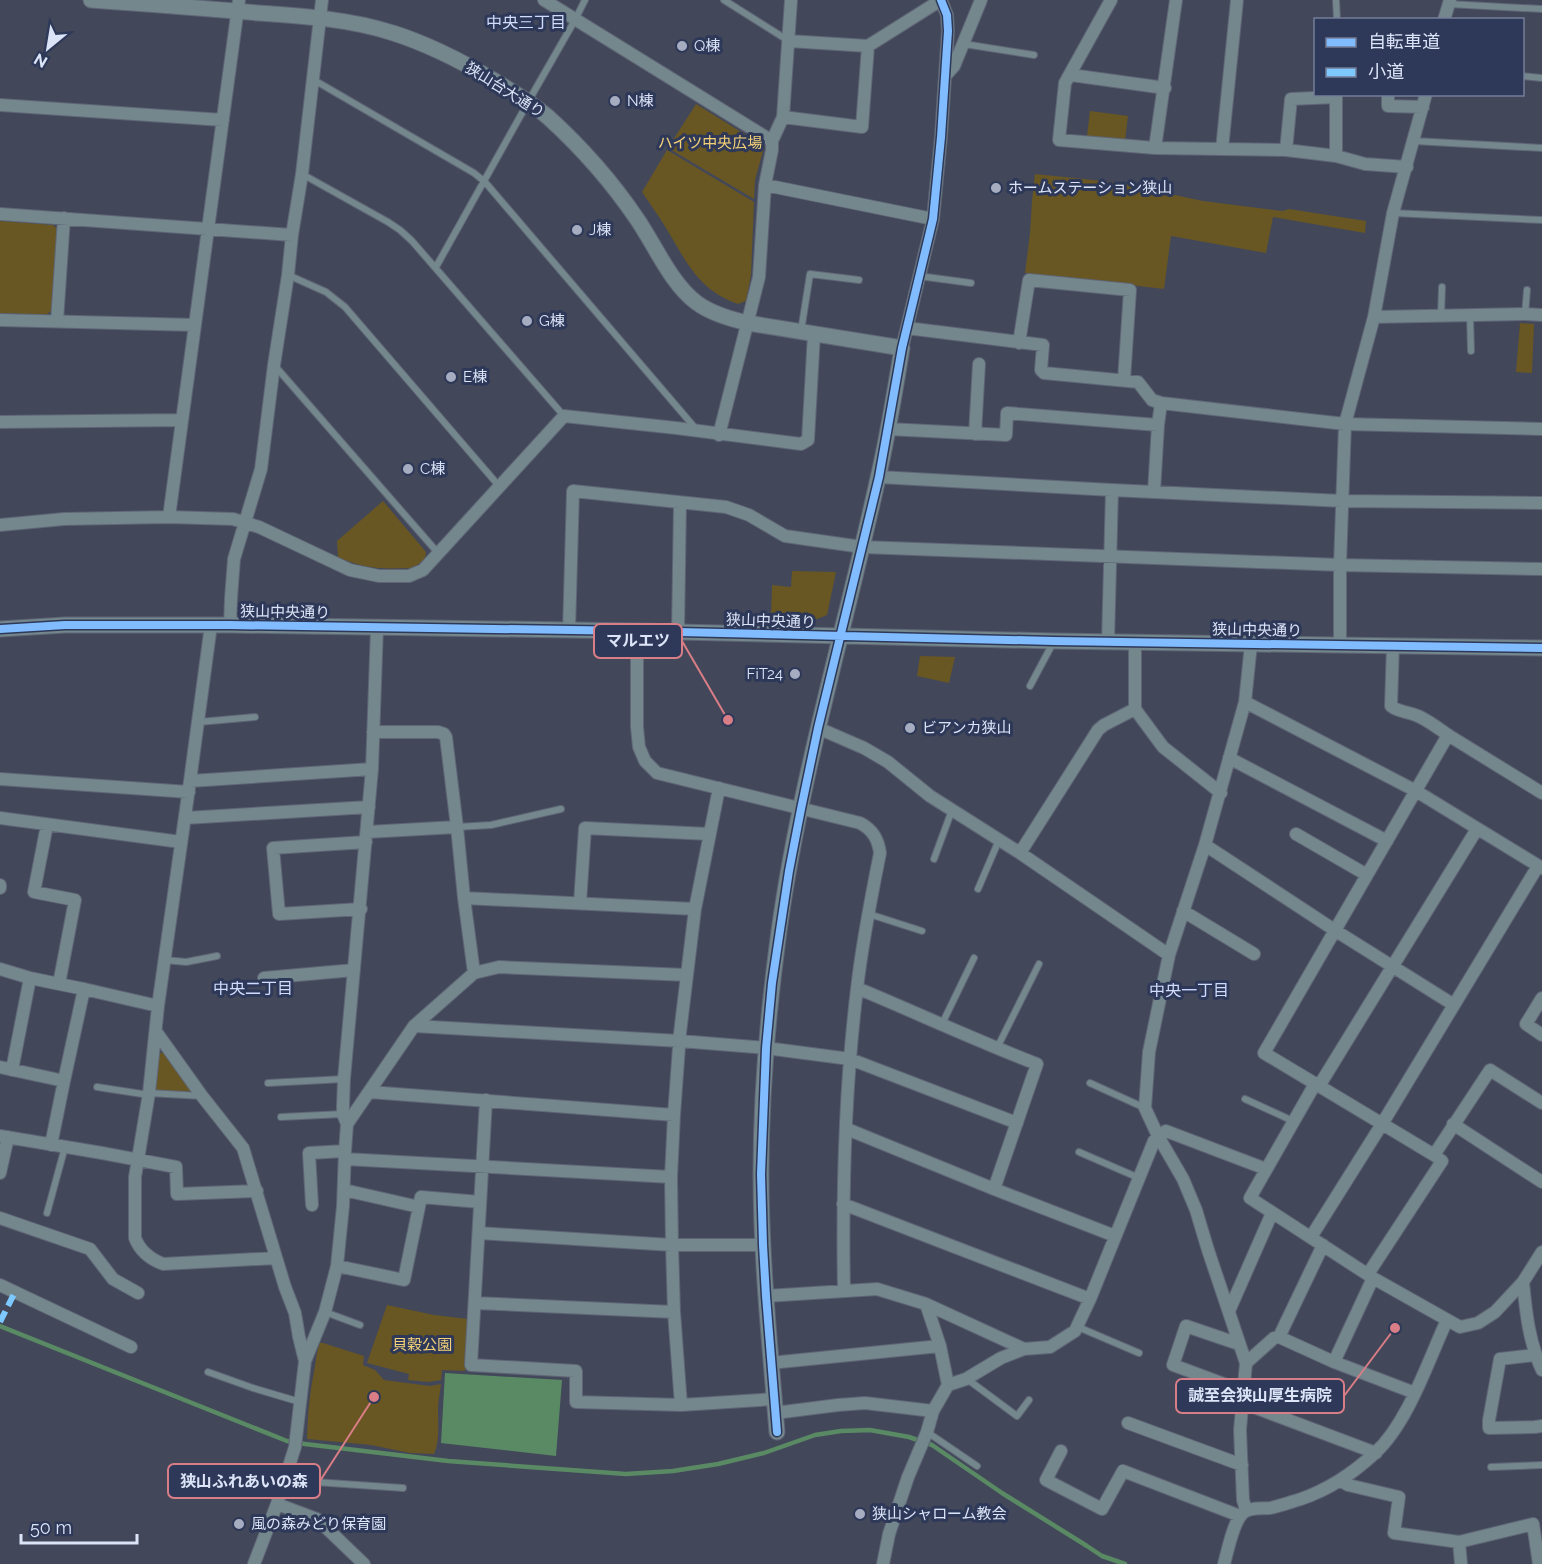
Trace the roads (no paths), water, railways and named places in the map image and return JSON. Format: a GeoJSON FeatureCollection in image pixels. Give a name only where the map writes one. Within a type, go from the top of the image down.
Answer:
{"type":"FeatureCollection","features":[{"type":"Feature","properties":{"kind":"street","name":"狭山台大通り"},"geometry":{"type":"LineString","coordinates":[[91,0],[239,5],[374,28],[443,53],[528,102],[572,140],[605,176],[638,219],[681,288],[697,303],[723,316],[748,323],[902,348]]}},
{"type":"Feature","properties":{"kind":"street"},"geometry":{"type":"LineString","coordinates":[[230,625],[234,559],[261,469],[302,174],[322,0]]}},
{"type":"Feature","properties":{"kind":"street"},"geometry":{"type":"LineString","coordinates":[[544,0],[772,141]]}},
{"type":"Feature","properties":{"kind":"street"},"geometry":{"type":"LineString","coordinates":[[719,435],[759,277],[765,185],[772,141],[783,117],[791,0]]}},
{"type":"Feature","properties":{"kind":"street"},"geometry":{"type":"LineString","coordinates":[[777,1432],[770,1363],[761,1173],[766,1048],[779,928],[818,728],[879,477],[902,348],[933,219],[941,138],[947,15],[941,0],[868,46],[789,41]]}},
{"type":"Feature","properties":{"kind":"street"},"geometry":{"type":"LineString","coordinates":[[945,76],[954,66],[981,0]]}},
{"type":"Feature","properties":{"kind":"street"},"geometry":{"type":"LineString","coordinates":[[1111,0],[1065,83],[1059,140],[1155,148],[1286,150],[1336,156],[1365,164],[1407,167]]}},
{"type":"Feature","properties":{"kind":"street"},"geometry":{"type":"LineString","coordinates":[[1155,148],[1176,0]]}},
{"type":"Feature","properties":{"kind":"street"},"geometry":{"type":"LineString","coordinates":[[1222,149],[1238,0]]}},
{"type":"Feature","properties":{"kind":"street"},"geometry":{"type":"LineString","coordinates":[[1445,18],[1449,2]]}},
{"type":"Feature","properties":{"kind":"street"},"geometry":{"type":"LineString","coordinates":[[169,517],[239,5]]}},
{"type":"Feature","properties":{"kind":"street"},"geometry":{"type":"LineString","coordinates":[[783,117],[862,127],[868,46]]}},
{"type":"Feature","properties":{"kind":"street"},"geometry":{"type":"LineString","coordinates":[[1071,75],[1165,88]]}},
{"type":"Feature","properties":{"kind":"street"},"geometry":{"type":"LineString","coordinates":[[1340,645],[1340,565],[1346,424],[1374,317],[1394,213],[1425,100],[1388,106],[1388,96]]}},
{"type":"Feature","properties":{"kind":"street"},"geometry":{"type":"LineString","coordinates":[[1286,150],[1291,99],[1336,97],[1336,156]]}},
{"type":"Feature","properties":{"kind":"street"},"geometry":{"type":"LineString","coordinates":[[0,105],[222,120]]}},
{"type":"Feature","properties":{"kind":"street"},"geometry":{"type":"LineString","coordinates":[[765,185],[933,219]]}},
{"type":"Feature","properties":{"kind":"street"},"geometry":{"type":"LineString","coordinates":[[0,214],[292,235]]}},
{"type":"Feature","properties":{"kind":"street"},"geometry":{"type":"LineString","coordinates":[[57,321],[64,218]]}},
{"type":"Feature","properties":{"kind":"street"},"geometry":{"type":"LineString","coordinates":[[1019,343],[1029,280],[1130,290],[1124,380]]}},
{"type":"Feature","properties":{"kind":"street"},"geometry":{"type":"LineString","coordinates":[[1374,317],[1542,315]]}},
{"type":"Feature","properties":{"kind":"street"},"geometry":{"type":"LineString","coordinates":[[0,320],[195,325]]}},
{"type":"Feature","properties":{"kind":"street"},"geometry":{"type":"LineString","coordinates":[[907,328],[1043,345],[1041,370],[1044,373],[1138,382],[1152,400],[1161,404],[1346,424],[1542,429]]}},
{"type":"Feature","properties":{"kind":"street"},"geometry":{"type":"LineString","coordinates":[[0,525],[64,519],[169,517],[233,519],[259,527],[350,570],[379,576],[409,576],[423,570],[564,416],[801,444],[808,440],[807,333]]}},
{"type":"Feature","properties":{"kind":"street"},"geometry":{"type":"LineString","coordinates":[[975,434],[979,364]]}},
{"type":"Feature","properties":{"kind":"street"},"geometry":{"type":"LineString","coordinates":[[1154,492],[1161,404]]}},
{"type":"Feature","properties":{"kind":"street"},"geometry":{"type":"LineString","coordinates":[[888,429],[1006,435],[1008,413],[1158,425]]}},
{"type":"Feature","properties":{"kind":"street"},"geometry":{"type":"LineString","coordinates":[[0,422],[182,420]]}},
{"type":"Feature","properties":{"kind":"street"},"geometry":{"type":"LineString","coordinates":[[879,477],[1342,501],[1542,503]]}},
{"type":"Feature","properties":{"kind":"street"},"geometry":{"type":"LineString","coordinates":[[1108,642],[1113,490]]}},
{"type":"Feature","properties":{"kind":"street"},"geometry":{"type":"LineString","coordinates":[[569,631],[573,491],[726,507],[749,515],[785,536],[862,547],[1340,565],[1542,569]]}},
{"type":"Feature","properties":{"kind":"street"},"geometry":{"type":"LineString","coordinates":[[678,632],[680,503]]}},
{"type":"Feature","properties":{"kind":"street","name":"狭山中央通り"},"geometry":{"type":"LineString","coordinates":[[0,630],[65,625],[230,625],[1542,648]]}},
{"type":"Feature","properties":{"kind":"street"},"geometry":{"type":"LineString","coordinates":[[211,625],[164,960],[149,1094],[135,1177],[135,1238],[139,1247],[154,1261],[163,1264],[276,1258]]}},
{"type":"Feature","properties":{"kind":"street"},"geometry":{"type":"LineString","coordinates":[[254,1564],[278,1504],[296,1442],[305,1361],[325,1312],[337,1266],[344,1190],[344,1079],[372,769],[377,627]]}},
{"type":"Feature","properties":{"kind":"street"},"geometry":{"type":"LineString","coordinates":[[637,631],[639,747],[645,761],[657,773],[860,823],[867,826],[876,836],[880,853],[857,988],[850,1059],[843,1204],[844,1291]]}},
{"type":"Feature","properties":{"kind":"street"},"geometry":{"type":"LineString","coordinates":[[1135,642],[1135,709],[1163,747],[1221,793]]}},
{"type":"Feature","properties":{"kind":"street"},"geometry":{"type":"LineString","coordinates":[[1224,1564],[1237,1523],[1243,1513],[1240,1430],[1246,1363],[1196,1210],[1183,1179],[1145,1108],[1149,1052],[1168,955],[1221,793],[1245,702],[1251,644]]}},
{"type":"Feature","properties":{"kind":"street"},"geometry":{"type":"LineString","coordinates":[[1393,645],[1391,706],[1393,709],[1415,714],[1431,722],[1542,793]]}},
{"type":"Feature","properties":{"kind":"street"},"geometry":{"type":"LineString","coordinates":[[1245,702],[1416,791],[1540,867],[1311,1237]]}},
{"type":"Feature","properties":{"kind":"street"},"geometry":{"type":"LineString","coordinates":[[1020,853],[1098,730],[1135,709]]}},
{"type":"Feature","properties":{"kind":"street"},"geometry":{"type":"LineString","coordinates":[[818,728],[864,748],[888,762],[930,796],[1020,853],[1168,955]]}},
{"type":"Feature","properties":{"kind":"street"},"geometry":{"type":"LineString","coordinates":[[373,732],[438,732],[446,737],[474,973]]}},
{"type":"Feature","properties":{"kind":"street"},"geometry":{"type":"LineString","coordinates":[[1334,1362],[1370,1276],[1442,1161],[1264,1053],[1448,735]]}},
{"type":"Feature","properties":{"kind":"street"},"geometry":{"type":"LineString","coordinates":[[1229,758],[1387,841]]}},
{"type":"Feature","properties":{"kind":"street"},"geometry":{"type":"LineString","coordinates":[[0,778],[190,786],[372,769]]}},
{"type":"Feature","properties":{"kind":"street"},"geometry":{"type":"LineString","coordinates":[[681,1405],[672,1245],[671,1176],[674,1115],[695,909],[719,788]]}},
{"type":"Feature","properties":{"kind":"street"},"geometry":{"type":"LineString","coordinates":[[185,818],[369,807]]}},
{"type":"Feature","properties":{"kind":"street"},"geometry":{"type":"LineString","coordinates":[[0,818],[181,842]]}},
{"type":"Feature","properties":{"kind":"street"},"geometry":{"type":"LineString","coordinates":[[47,825],[34,892],[75,900],[59,984]]}},
{"type":"Feature","properties":{"kind":"street"},"geometry":{"type":"LineString","coordinates":[[361,909],[279,914],[273,848],[457,827]]}},
{"type":"Feature","properties":{"kind":"street"},"geometry":{"type":"LineString","coordinates":[[580,903],[585,828],[709,834]]}},
{"type":"Feature","properties":{"kind":"street"},"geometry":{"type":"LineString","coordinates":[[1477,829],[1393,968],[1294,1121],[1250,1198],[1370,1276],[1460,1327],[1478,1323],[1495,1312],[1524,1282],[1542,1252]]}},
{"type":"Feature","properties":{"kind":"street"},"geometry":{"type":"LineString","coordinates":[[1296,834],[1367,875]]}},
{"type":"Feature","properties":{"kind":"street"},"geometry":{"type":"LineString","coordinates":[[1205,845],[1393,968],[1454,1005]]}},
{"type":"Feature","properties":{"kind":"street"},"geometry":{"type":"LineString","coordinates":[[464,898],[695,909]]}},
{"type":"Feature","properties":{"kind":"street"},"geometry":{"type":"LineString","coordinates":[[1183,911],[1254,954]]}},
{"type":"Feature","properties":{"kind":"street"},"geometry":{"type":"LineString","coordinates":[[345,1119],[369,1092],[414,1026],[474,973],[499,967],[687,975]]}},
{"type":"Feature","properties":{"kind":"street"},"geometry":{"type":"LineString","coordinates":[[0,969],[30,978],[158,1006]]}},
{"type":"Feature","properties":{"kind":"street"},"geometry":{"type":"LineString","coordinates":[[264,978],[354,970]]}},
{"type":"Feature","properties":{"kind":"street"},"geometry":{"type":"LineString","coordinates":[[30,978],[6,1069],[64,1081]]}},
{"type":"Feature","properties":{"kind":"street"},"geometry":{"type":"LineString","coordinates":[[857,988],[1038,1064],[994,1189]]}},
{"type":"Feature","properties":{"kind":"street"},"geometry":{"type":"LineString","coordinates":[[51,1145],[84,989]]}},
{"type":"Feature","properties":{"kind":"street"},"geometry":{"type":"LineString","coordinates":[[1542,998],[1526,1024],[1542,1035]]}},
{"type":"Feature","properties":{"kind":"street"},"geometry":{"type":"LineString","coordinates":[[414,1026],[680,1041],[766,1048],[850,1059],[1017,1123]]}},
{"type":"Feature","properties":{"kind":"street"},"geometry":{"type":"LineString","coordinates":[[156,1033],[243,1148],[285,1287],[296,1314],[305,1361]]}},
{"type":"Feature","properties":{"kind":"street"},"geometry":{"type":"LineString","coordinates":[[1434,1155],[1490,1070],[1542,1103]]}},
{"type":"Feature","properties":{"kind":"street"},"geometry":{"type":"LineString","coordinates":[[369,1092],[674,1115]]}},
{"type":"Feature","properties":{"kind":"street"},"geometry":{"type":"LineString","coordinates":[[486,1100],[471,1365],[576,1371],[576,1402],[775,1406],[865,1403],[933,1411]]}},
{"type":"Feature","properties":{"kind":"street"},"geometry":{"type":"LineString","coordinates":[[1453,1124],[1542,1182]]}},
{"type":"Feature","properties":{"kind":"street"},"geometry":{"type":"LineString","coordinates":[[847,1129],[1115,1236]]}},
{"type":"Feature","properties":{"kind":"street"},"geometry":{"type":"LineString","coordinates":[[948,1385],[966,1379],[1001,1358],[1024,1349],[1050,1347],[1075,1331],[1158,1136],[1166,1131],[1266,1169]]}},
{"type":"Feature","properties":{"kind":"street"},"geometry":{"type":"LineString","coordinates":[[0,1173],[4,1137],[176,1167],[177,1194],[257,1191]]}},
{"type":"Feature","properties":{"kind":"street"},"geometry":{"type":"LineString","coordinates":[[312,1205],[309,1153],[671,1176]]}},
{"type":"Feature","properties":{"kind":"street"},"geometry":{"type":"LineString","coordinates":[[344,1190],[419,1207]]}},
{"type":"Feature","properties":{"kind":"street"},"geometry":{"type":"LineString","coordinates":[[337,1266],[404,1280],[421,1197],[480,1202]]}},
{"type":"Feature","properties":{"kind":"street"},"geometry":{"type":"LineString","coordinates":[[843,1204],[1090,1299]]}},
{"type":"Feature","properties":{"kind":"street"},"geometry":{"type":"LineString","coordinates":[[1229,1311],[1272,1213]]}},
{"type":"Feature","properties":{"kind":"street"},"geometry":{"type":"LineString","coordinates":[[0,1218],[90,1249],[113,1279],[138,1293]]}},
{"type":"Feature","properties":{"kind":"street"},"geometry":{"type":"LineString","coordinates":[[479,1233],[672,1245],[763,1245]]}},
{"type":"Feature","properties":{"kind":"street"},"geometry":{"type":"LineString","coordinates":[[1279,1337],[1323,1245]]}},
{"type":"Feature","properties":{"kind":"street"},"geometry":{"type":"LineString","coordinates":[[1524,1282],[1527,1324],[1535,1355],[1542,1370]]}},
{"type":"Feature","properties":{"kind":"street"},"geometry":{"type":"LineString","coordinates":[[0,1285],[131,1347]]}},
{"type":"Feature","properties":{"kind":"street"},"geometry":{"type":"LineString","coordinates":[[766,1296],[877,1289],[926,1304],[1024,1349]]}},
{"type":"Feature","properties":{"kind":"street"},"geometry":{"type":"LineString","coordinates":[[475,1303],[674,1312]]}},
{"type":"Feature","properties":{"kind":"street"},"geometry":{"type":"LineString","coordinates":[[882,1564],[889,1534],[908,1477],[927,1432],[933,1411],[948,1385],[940,1346],[926,1304]]}},
{"type":"Feature","properties":{"kind":"street"},"geometry":{"type":"LineString","coordinates":[[1061,1451],[1046,1480],[1102,1509],[1123,1471],[1243,1513],[1303,1498],[1341,1481],[1376,1453],[1390,1438],[1415,1393],[1447,1320]]}},
{"type":"Feature","properties":{"kind":"street"},"geometry":{"type":"LineString","coordinates":[[1239,1344],[1186,1326],[1173,1365],[1376,1453]]}},
{"type":"Feature","properties":{"kind":"street"},"geometry":{"type":"LineString","coordinates":[[1246,1363],[1274,1338],[1279,1337],[1334,1362],[1415,1393]]}},
{"type":"Feature","properties":{"kind":"street"},"geometry":{"type":"LineString","coordinates":[[770,1363],[940,1346]]}},
{"type":"Feature","properties":{"kind":"street"},"geometry":{"type":"LineString","coordinates":[[1535,1355],[1500,1359],[1489,1428],[1542,1426]]}},
{"type":"Feature","properties":{"kind":"street"},"geometry":{"type":"LineString","coordinates":[[1128,1423],[1242,1466]]}},
{"type":"Feature","properties":{"kind":"street"},"geometry":{"type":"LineString","coordinates":[[1341,1481],[1348,1485],[1399,1497],[1394,1533],[1459,1542],[1533,1524],[1539,1564]]}},
{"type":"Feature","properties":{"kind":"street"},"geometry":{"type":"LineString","coordinates":[[278,1504],[317,1519],[364,1564]]}},
{"type":"Feature","properties":{"kind":"street"},"geometry":{"type":"LineString","coordinates":[[1459,1542],[1461,1564]]}},
{"type":"Feature","properties":{"kind":"lane"},"geometry":{"type":"LineString","coordinates":[[436,267],[585,0]]}},
{"type":"Feature","properties":{"kind":"lane"},"geometry":{"type":"LineString","coordinates":[[724,0],[789,41]]}},
{"type":"Feature","properties":{"kind":"lane"},"geometry":{"type":"LineString","coordinates":[[1336,0],[1337,18]]}},
{"type":"Feature","properties":{"kind":"lane"},"geometry":{"type":"LineString","coordinates":[[1449,2],[1542,9]]}},
{"type":"Feature","properties":{"kind":"lane"},"geometry":{"type":"LineString","coordinates":[[963,44],[1034,55]]}},
{"type":"Feature","properties":{"kind":"lane"},"geometry":{"type":"LineString","coordinates":[[1524,76],[1542,78]]}},
{"type":"Feature","properties":{"kind":"lane"},"geometry":{"type":"LineString","coordinates":[[312,79],[474,173],[485,182],[698,431]]}},
{"type":"Feature","properties":{"kind":"lane"},"geometry":{"type":"LineString","coordinates":[[1414,141],[1542,148]]}},
{"type":"Feature","properties":{"kind":"lane"},"geometry":{"type":"LineString","coordinates":[[302,174],[400,230],[436,267],[564,416]]}},
{"type":"Feature","properties":{"kind":"lane"},"geometry":{"type":"LineString","coordinates":[[1394,213],[1542,220]]}},
{"type":"Feature","properties":{"kind":"lane"},"geometry":{"type":"LineString","coordinates":[[807,333],[810,274],[859,280]]}},
{"type":"Feature","properties":{"kind":"lane"},"geometry":{"type":"LineString","coordinates":[[288,275],[326,292],[345,307],[499,486]]}},
{"type":"Feature","properties":{"kind":"lane"},"geometry":{"type":"LineString","coordinates":[[919,276],[971,283]]}},
{"type":"Feature","properties":{"kind":"lane"},"geometry":{"type":"LineString","coordinates":[[1441,316],[1442,288]]}},
{"type":"Feature","properties":{"kind":"lane"},"geometry":{"type":"LineString","coordinates":[[1526,314],[1527,290]]}},
{"type":"Feature","properties":{"kind":"lane"},"geometry":{"type":"LineString","coordinates":[[1470,315],[1471,351]]}},
{"type":"Feature","properties":{"kind":"lane"},"geometry":{"type":"LineString","coordinates":[[274,365],[438,554]]}},
{"type":"Feature","properties":{"kind":"lane"},"geometry":{"type":"LineString","coordinates":[[1030,686],[1054,641]]}},
{"type":"Feature","properties":{"kind":"lane"},"geometry":{"type":"LineString","coordinates":[[198,722],[255,717]]}},
{"type":"Feature","properties":{"kind":"lane"},"geometry":{"type":"LineString","coordinates":[[457,827],[491,825],[561,809]]}},
{"type":"Feature","properties":{"kind":"lane"},"geometry":{"type":"LineString","coordinates":[[934,859],[952,810]]}},
{"type":"Feature","properties":{"kind":"lane"},"geometry":{"type":"LineString","coordinates":[[978,889],[999,840]]}},
{"type":"Feature","properties":{"kind":"lane"},"geometry":{"type":"LineString","coordinates":[[868,914],[922,931]]}},
{"type":"Feature","properties":{"kind":"lane"},"geometry":{"type":"LineString","coordinates":[[164,960],[186,962],[217,956]]}},
{"type":"Feature","properties":{"kind":"lane"},"geometry":{"type":"LineString","coordinates":[[942,1024],[974,958]]}},
{"type":"Feature","properties":{"kind":"lane"},"geometry":{"type":"LineString","coordinates":[[997,1048],[1039,964]]}},
{"type":"Feature","properties":{"kind":"lane"},"geometry":{"type":"LineString","coordinates":[[268,1083],[344,1079]]}},
{"type":"Feature","properties":{"kind":"lane"},"geometry":{"type":"LineString","coordinates":[[1090,1083],[1145,1108]]}},
{"type":"Feature","properties":{"kind":"lane"},"geometry":{"type":"LineString","coordinates":[[97,1087],[149,1094],[202,1096]]}},
{"type":"Feature","properties":{"kind":"lane"},"geometry":{"type":"LineString","coordinates":[[1245,1099],[1294,1121]]}},
{"type":"Feature","properties":{"kind":"lane"},"geometry":{"type":"LineString","coordinates":[[281,1117],[345,1119]]}},
{"type":"Feature","properties":{"kind":"lane"},"geometry":{"type":"LineString","coordinates":[[47,1212],[65,1147]]}},
{"type":"Feature","properties":{"kind":"lane"},"geometry":{"type":"LineString","coordinates":[[1079,1152],[1140,1178]]}},
{"type":"Feature","properties":{"kind":"lane"},"geometry":{"type":"LineString","coordinates":[[325,1312],[360,1325]]}},
{"type":"Feature","properties":{"kind":"lane"},"geometry":{"type":"LineString","coordinates":[[1078,1327],[1139,1353]]}},
{"type":"Feature","properties":{"kind":"lane"},"geometry":{"type":"LineString","coordinates":[[208,1372],[300,1402]]}},
{"type":"Feature","properties":{"kind":"lane"},"geometry":{"type":"LineString","coordinates":[[966,1379],[1017,1416],[1029,1400]]}},
{"type":"Feature","properties":{"kind":"lane"},"geometry":{"type":"LineString","coordinates":[[927,1432],[977,1466]]}},
{"type":"Feature","properties":{"kind":"lane"},"geometry":{"type":"LineString","coordinates":[[1491,1467],[1542,1464]]}},
{"type":"Feature","properties":{"kind":"lane"},"geometry":{"type":"LineString","coordinates":[[285,1480],[403,1488]]}},
{"type":"Feature","properties":{"kind":"waterway"},"geometry":{"type":"LineString","coordinates":[[0,1326],[287,1441],[305,1444],[448,1461],[626,1474],[673,1471],[718,1464],[764,1453],[815,1435],[841,1431],[870,1430],[909,1437],[932,1445],[1002,1493],[1102,1556],[1125,1564]]}},
{"type":"Feature","properties":{"kind":"place","name":"Q棟"},"geometry":{"type":"Point","coordinates":[682,46]}},
{"type":"Feature","properties":{"kind":"place","name":"N棟"},"geometry":{"type":"Point","coordinates":[615,101]}},
{"type":"Feature","properties":{"kind":"place","name":"ホームステーション狭山"},"geometry":{"type":"Point","coordinates":[996,188]}},
{"type":"Feature","properties":{"kind":"place","name":"J棟"},"geometry":{"type":"Point","coordinates":[577,230]}},
{"type":"Feature","properties":{"kind":"place","name":"G棟"},"geometry":{"type":"Point","coordinates":[527,321]}},
{"type":"Feature","properties":{"kind":"place","name":"E棟"},"geometry":{"type":"Point","coordinates":[451,377]}},
{"type":"Feature","properties":{"kind":"place","name":"C棟"},"geometry":{"type":"Point","coordinates":[408,469]}},
{"type":"Feature","properties":{"kind":"place","name":"FiT24"},"geometry":{"type":"Point","coordinates":[795,674]}},
{"type":"Feature","properties":{"kind":"place","name":"マルエツ"},"geometry":{"type":"Point","coordinates":[728,720]}},
{"type":"Feature","properties":{"kind":"place","name":"ビアンカ狭山"},"geometry":{"type":"Point","coordinates":[910,728]}},
{"type":"Feature","properties":{"kind":"place","name":"誠至会狭山厚生病院"},"geometry":{"type":"Point","coordinates":[1395,1328]}},
{"type":"Feature","properties":{"kind":"place","name":"狭山ふれあいの森"},"geometry":{"type":"Point","coordinates":[374,1397]}},
{"type":"Feature","properties":{"kind":"place","name":"狭山シャローム教会"},"geometry":{"type":"Point","coordinates":[860,1514]}},
{"type":"Feature","properties":{"kind":"place","name":"風の森みどり保育園"},"geometry":{"type":"Point","coordinates":[239,1524]}},
{"type":"Feature","properties":{"kind":"district","name":"中央三丁目"},"geometry":{"type":"Point","coordinates":[526,22]}},
{"type":"Feature","properties":{"kind":"district","name":"中央二丁目"},"geometry":{"type":"Point","coordinates":[253,988]}},
{"type":"Feature","properties":{"kind":"district","name":"中央一丁目"},"geometry":{"type":"Point","coordinates":[1189,990]}},
{"type":"Feature","properties":{"kind":"park label","name":"ハイツ中央広場"},"geometry":{"type":"Point","coordinates":[710,143]}},
{"type":"Feature","properties":{"kind":"park label","name":"貝穀公園"},"geometry":{"type":"Point","coordinates":[422,1345]}}]}
